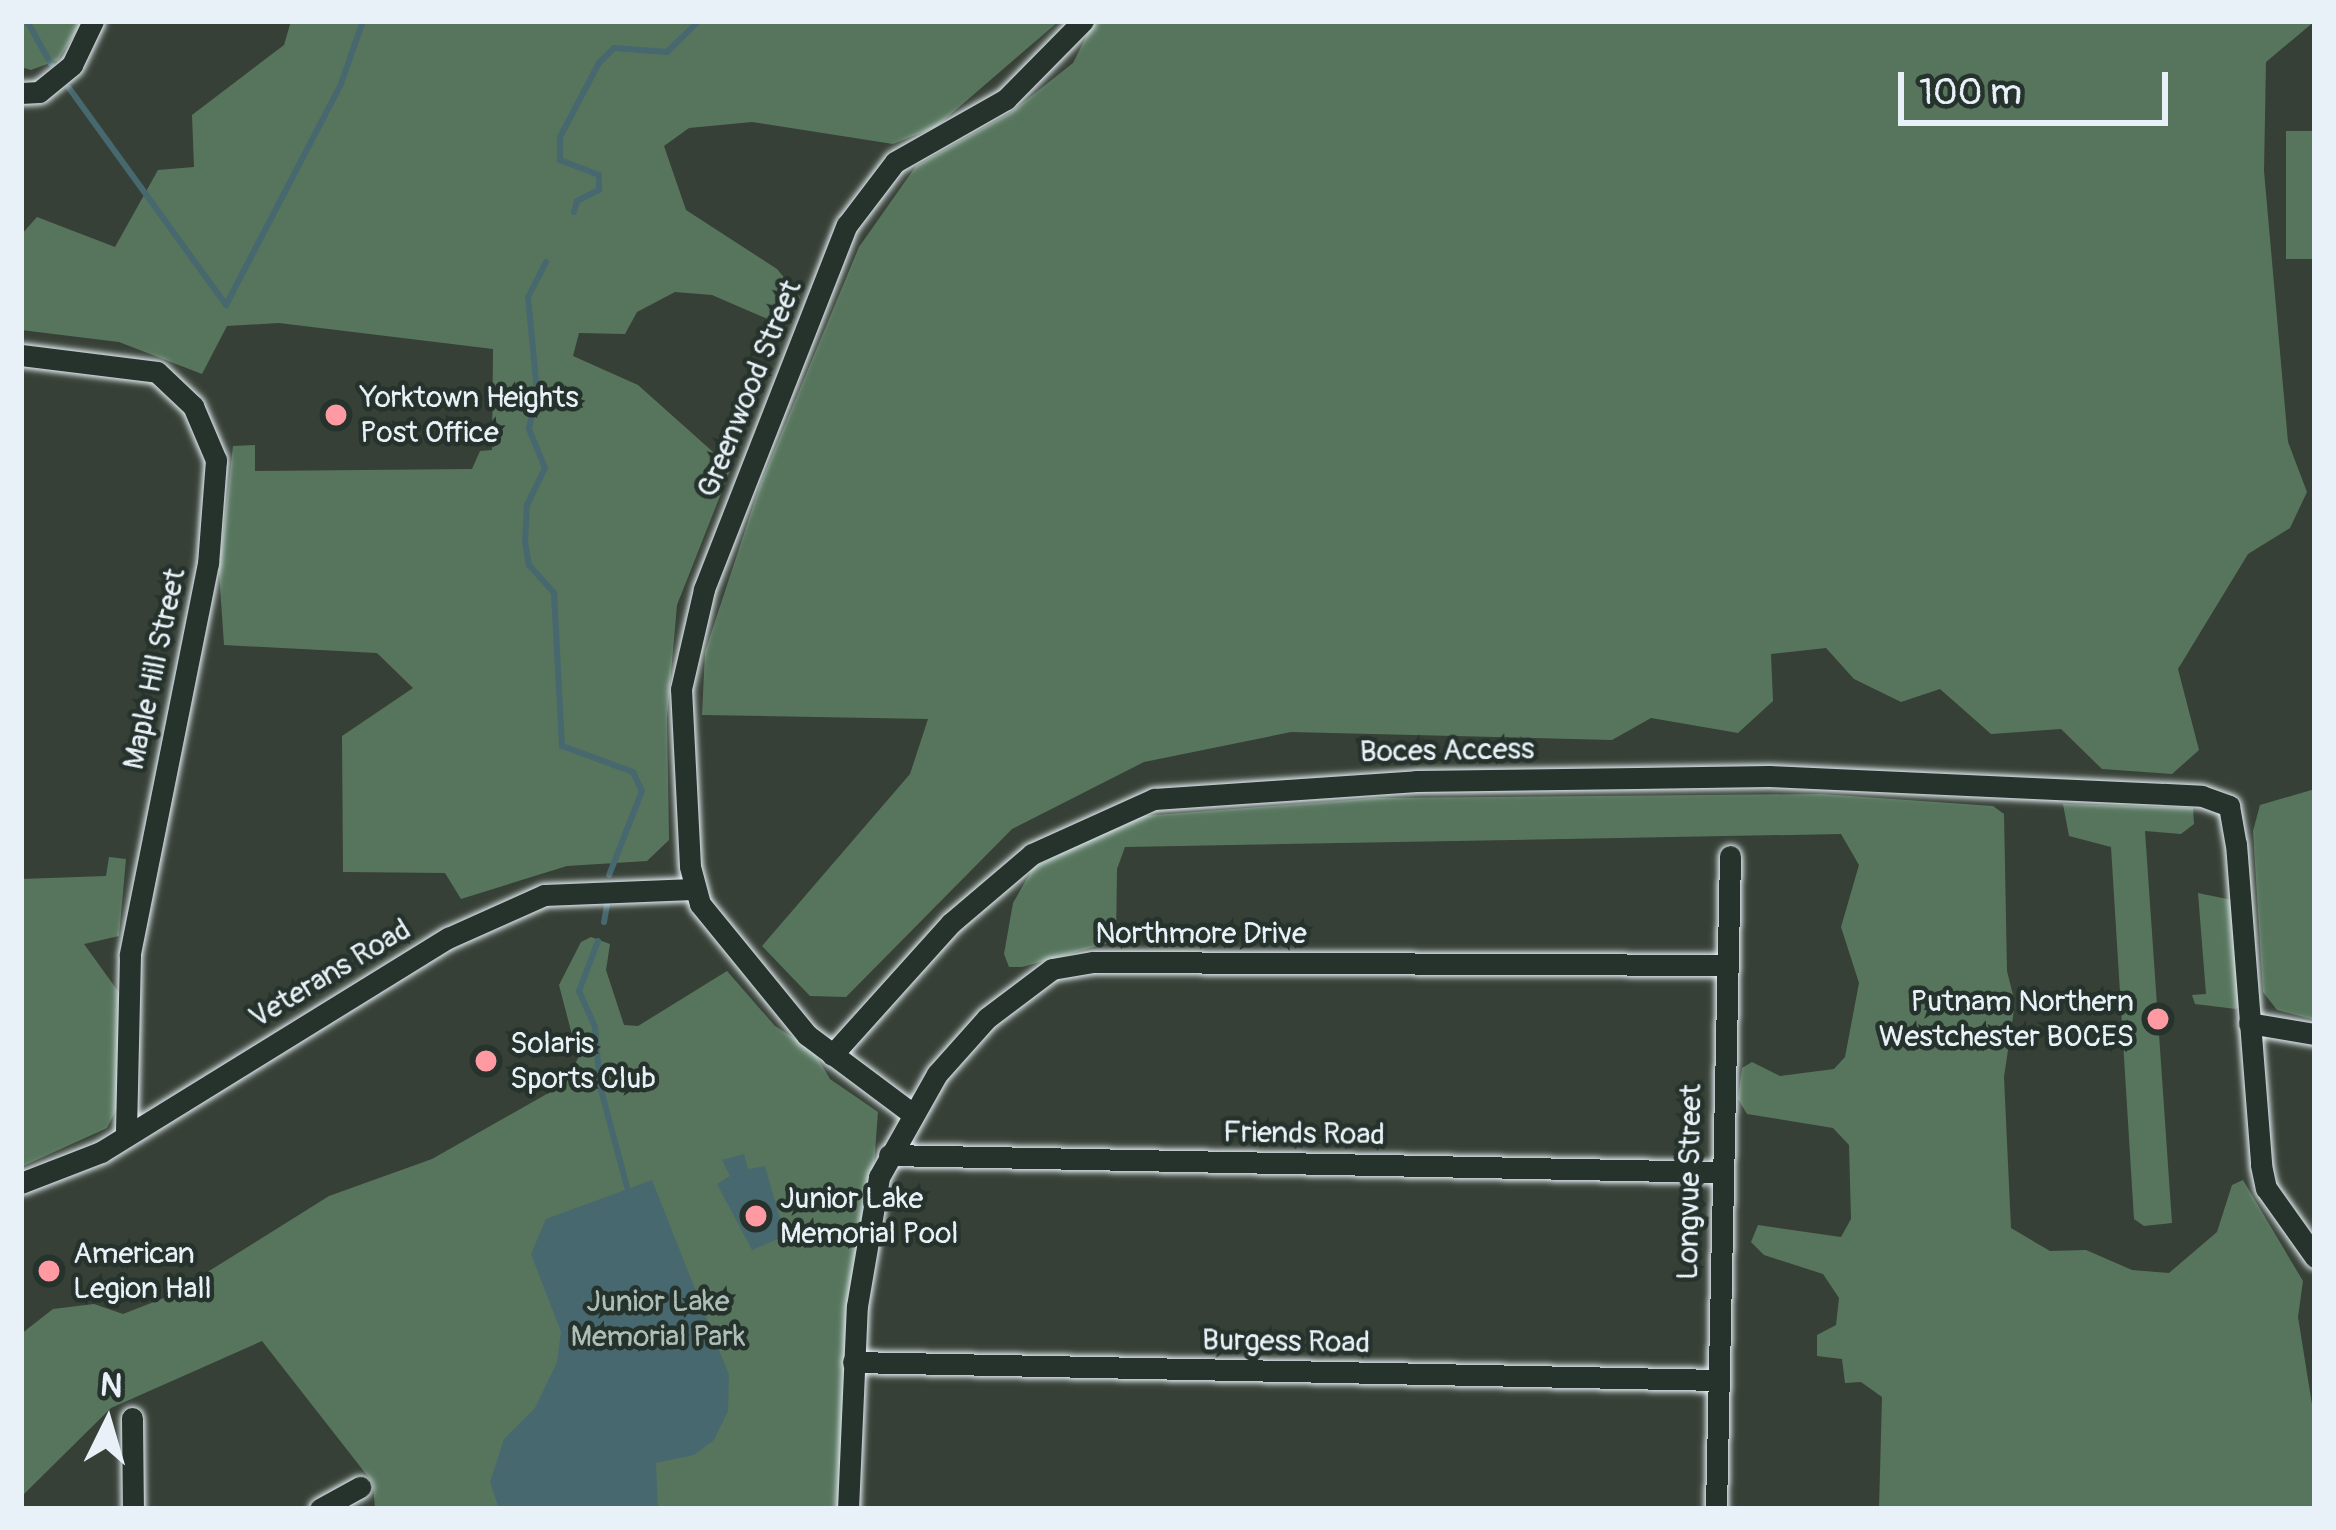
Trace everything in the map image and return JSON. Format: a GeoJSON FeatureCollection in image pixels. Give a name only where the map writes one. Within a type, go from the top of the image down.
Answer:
{"type":"FeatureCollection","features":[{"type":"Feature","properties":{"kind":"street"},"geometry":{"type":"LineString","coordinates":[[21,93],[39,92],[72,65],[93,21]]}},
{"type":"Feature","properties":{"kind":"street","name":"Greenwood Street"},"geometry":{"type":"LineString","coordinates":[[693,890],[680,726],[686,656],[704,589],[847,225],[895,162],[1006,100],[1083,21]]}},
{"type":"Feature","properties":{"kind":"street","name":"Maple Hill Street"},"geometry":{"type":"LineString","coordinates":[[21,355],[157,372],[193,406],[216,460],[208,563],[130,955],[126,1136]]}},
{"type":"Feature","properties":{"kind":"street","name":"Boces Access"},"geometry":{"type":"LineString","coordinates":[[832,1055],[951,922],[1032,854],[1154,799],[1416,781],[1769,776],[2160,799],[2202,796],[2229,806],[2249,1023]]}},
{"type":"Feature","properties":{"kind":"street","name":"Longvue Street"},"geometry":{"type":"LineString","coordinates":[[1716,1509],[1718,1172],[1730,856]]}},
{"type":"Feature","properties":{"kind":"street"},"geometry":{"type":"LineString","coordinates":[[693,890],[799,1027],[910,1112]]}},
{"type":"Feature","properties":{"kind":"street","name":"Veterans Road"},"geometry":{"type":"LineString","coordinates":[[21,1184],[126,1136],[448,938],[544,895],[693,890]]}},
{"type":"Feature","properties":{"kind":"street","name":"Northmore Drive"},"geometry":{"type":"LineString","coordinates":[[848,1509],[853,1362],[866,1230],[889,1155],[910,1112],[987,1018],[1052,969],[1093,962],[1725,965]]}},
{"type":"Feature","properties":{"kind":"street"},"geometry":{"type":"LineString","coordinates":[[2315,1034],[2249,1023],[2266,1188],[2315,1257]]}},
{"type":"Feature","properties":{"kind":"street","name":"Friends Road"},"geometry":{"type":"LineString","coordinates":[[889,1155],[1718,1172]]}},
{"type":"Feature","properties":{"kind":"street","name":"Burgess Road"},"geometry":{"type":"LineString","coordinates":[[853,1362],[1717,1380]]}},
{"type":"Feature","properties":{"kind":"street"},"geometry":{"type":"LineString","coordinates":[[131,1418],[133,1509]]}},
{"type":"Feature","properties":{"kind":"street"},"geometry":{"type":"LineString","coordinates":[[320,1509],[360,1487]]}},
{"type":"Feature","properties":{"kind":"green space"},"geometry":{"type":"Polygon","coordinates":[[[21,21],[83,21],[58,60],[31,70],[21,67],[21,21]]]}},
{"type":"Feature","properties":{"kind":"green space"},"geometry":{"type":"Polygon","coordinates":[[[291,21],[1059,21],[936,127],[893,144],[752,122],[689,128],[664,146],[686,210],[777,269],[800,297],[786,327],[712,295],[675,292],[637,312],[625,334],[579,333],[573,356],[638,385],[731,468],[677,605],[667,718],[669,840],[647,861],[567,866],[461,899],[445,873],[343,872],[342,736],[413,688],[377,653],[224,645],[219,571],[233,446],[255,445],[255,471],[472,469],[480,451],[492,450],[493,349],[279,323],[227,326],[202,374],[119,342],[21,330],[21,235],[37,217],[115,247],[158,170],[194,167],[192,115],[284,45],[291,21]]]}},
{"type":"Feature","properties":{"kind":"green space"},"geometry":{"type":"Polygon","coordinates":[[[1094,21],[2315,21],[2266,62],[2264,171],[2288,442],[2307,492],[2290,528],[2248,554],[2178,669],[2199,750],[2172,774],[2102,769],[2061,729],[1991,734],[1940,689],[1901,702],[1854,679],[1826,648],[1771,654],[1773,701],[1738,733],[1651,718],[1612,740],[1291,732],[1144,762],[1012,829],[846,997],[810,996],[762,946],[910,774],[928,719],[702,715],[705,652],[760,485],[859,247],[916,166],[1010,113],[1073,63],[1094,21]]]}},
{"type":"Feature","properties":{"kind":"green space"},"geometry":{"type":"Polygon","coordinates":[[[2286,131],[2315,131],[2315,259],[2286,259],[2286,131]]]}},
{"type":"Feature","properties":{"kind":"green space"},"geometry":{"type":"Polygon","coordinates":[[[2315,789],[2315,1020],[2277,1010],[2263,992],[2253,831],[2260,805],[2315,789]]]}},
{"type":"Feature","properties":{"kind":"green space"},"geometry":{"type":"Polygon","coordinates":[[[1821,794],[1993,806],[2004,814],[2007,971],[2015,1003],[2004,1077],[2011,1228],[2050,1251],[2086,1250],[2132,1270],[2169,1273],[2217,1232],[2232,1185],[2243,1180],[2303,1281],[2298,1317],[2314,1417],[2315,1509],[1879,1509],[1882,1397],[1861,1382],[1845,1383],[1842,1359],[1817,1356],[1817,1335],[1836,1325],[1839,1298],[1823,1274],[1764,1255],[1751,1242],[1758,1225],[1841,1237],[1851,1219],[1849,1145],[1833,1128],[1747,1114],[1738,1099],[1742,1068],[1752,1062],[1780,1076],[1834,1069],[1845,1057],[1859,983],[1841,927],[1859,865],[1841,834],[1125,847],[1117,869],[1116,941],[1022,967],[1009,967],[1004,954],[1013,903],[1033,868],[1129,817],[1376,798],[1821,794]]]}},
{"type":"Feature","properties":{"kind":"green space"},"geometry":{"type":"Polygon","coordinates":[[[2063,804],[2193,808],[2194,824],[2181,834],[2145,831],[2172,1223],[2144,1226],[2134,1219],[2111,847],[2069,836],[2063,804]]]}},
{"type":"Feature","properties":{"kind":"green space"},"geometry":{"type":"Polygon","coordinates":[[[109,857],[126,859],[119,936],[84,944],[128,1005],[126,1090],[107,1128],[21,1167],[21,879],[106,876],[109,857]]]}},
{"type":"Feature","properties":{"kind":"green space"},"geometry":{"type":"Polygon","coordinates":[[[2198,893],[2232,900],[2244,1003],[2236,1009],[2195,1004],[2192,995],[2206,994],[2198,893]]]}},
{"type":"Feature","properties":{"kind":"green space","name":"Junior Lake Memorial Park"},"geometry":{"type":"Polygon","coordinates":[[[591,937],[610,944],[606,970],[624,1025],[638,1026],[727,971],[775,1026],[813,1050],[830,1079],[878,1112],[848,1509],[375,1509],[373,1483],[262,1341],[111,1408],[21,1497],[21,1334],[53,1309],[94,1304],[123,1314],[169,1296],[329,1196],[432,1159],[566,1083],[578,1058],[559,985],[581,942],[591,937]]]}},
{"type":"Feature","properties":{"kind":"water","name":"Junior Lake Memorial Pool"},"geometry":{"type":"Polygon","coordinates":[[[744,1154],[748,1169],[765,1166],[785,1236],[752,1250],[717,1184],[730,1176],[722,1160],[744,1154]]]}},
{"type":"Feature","properties":{"kind":"water"},"geometry":{"type":"Polygon","coordinates":[[[652,1180],[729,1375],[728,1411],[714,1440],[694,1455],[656,1463],[658,1509],[499,1509],[490,1482],[504,1439],[535,1408],[557,1362],[561,1332],[531,1254],[546,1219],[652,1180]]]}},
{"type":"Feature","properties":{"kind":"waterway"},"geometry":{"type":"LineString","coordinates":[[27,21],[51,64]]}},
{"type":"Feature","properties":{"kind":"waterway"},"geometry":{"type":"LineString","coordinates":[[69,88],[226,305],[341,84],[363,21]]}},
{"type":"Feature","properties":{"kind":"waterway"},"geometry":{"type":"LineString","coordinates":[[574,212],[577,201],[599,190],[599,175],[560,160],[560,137],[599,63],[614,48],[667,52],[699,21]]}},
{"type":"Feature","properties":{"kind":"waterway"},"geometry":{"type":"LineString","coordinates":[[546,262],[528,297],[537,391],[529,429],[545,468],[527,505],[525,541],[529,565],[554,593],[562,746],[633,772],[642,791],[609,875]]}},
{"type":"Feature","properties":{"kind":"waterway"},"geometry":{"type":"LineString","coordinates":[[604,922],[607,905]]}},
{"type":"Feature","properties":{"kind":"waterway"},"geometry":{"type":"LineString","coordinates":[[598,941],[579,991],[595,1027],[600,1086],[627,1187]]}},
{"type":"Feature","properties":{"kind":"place","name":"Yorktown Heights Post Office"},"geometry":{"type":"Point","coordinates":[336,415]}},
{"type":"Feature","properties":{"kind":"place","name":"Putnam Northern Westchester BOCES"},"geometry":{"type":"Point","coordinates":[2158,1019]}},
{"type":"Feature","properties":{"kind":"place","name":"Solaris Sports Club"},"geometry":{"type":"Point","coordinates":[486,1061]}},
{"type":"Feature","properties":{"kind":"place","name":"Junior Lake Memorial Pool"},"geometry":{"type":"Point","coordinates":[756,1216]}},
{"type":"Feature","properties":{"kind":"place","name":"American Legion Hall"},"geometry":{"type":"Point","coordinates":[49,1271]}}]}
